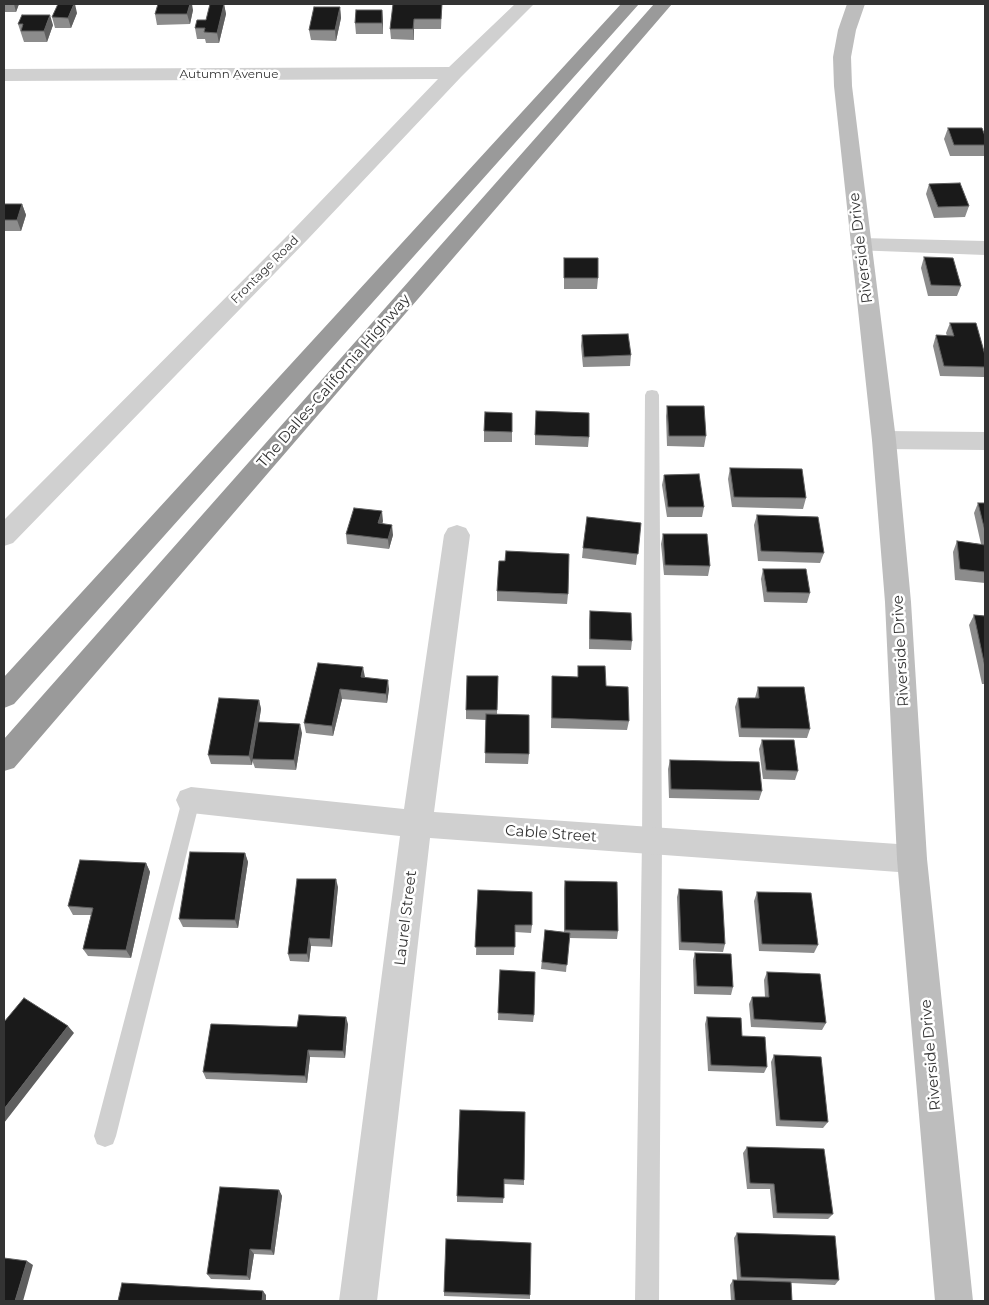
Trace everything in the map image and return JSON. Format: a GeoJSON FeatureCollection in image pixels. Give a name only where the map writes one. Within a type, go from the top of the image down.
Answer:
{"type":"FeatureCollection","features":[{"type":"Feature","properties":{"kind":"highway","name":"The Dalles-California Highway"},"geometry":{"type":"LineString","coordinates":[[4,696],[630,4]]}},
{"type":"Feature","properties":{"kind":"highway","name":"The Dalles-California Highway"},"geometry":{"type":"LineString","coordinates":[[4,759],[663,4]]}},
{"type":"Feature","properties":{"kind":"street","name":"Frontage Road"},"geometry":{"type":"LineString","coordinates":[[4,536],[301,234],[454,74],[525,4]]}},
{"type":"Feature","properties":{"kind":"street","name":"Riverside Drive"},"geometry":{"type":"LineString","coordinates":[[856,4],[846,30],[842,57],[843,86],[884,440],[898,602],[912,859],[954,1301]]}},
{"type":"Feature","properties":{"kind":"street","name":"Autumn Avenue"},"geometry":{"type":"LineString","coordinates":[[4,75],[454,74]]}},
{"type":"Feature","properties":{"kind":"street"},"geometry":{"type":"LineString","coordinates":[[861,245],[985,248]]}},
{"type":"Feature","properties":{"kind":"street"},"geometry":{"type":"LineString","coordinates":[[884,440],[985,441]]}},
{"type":"Feature","properties":{"kind":"street","name":"Laurel Street"},"geometry":{"type":"LineString","coordinates":[[358,1301],[417,824],[457,535]]}},
{"type":"Feature","properties":{"kind":"street","name":"Cable Street"},"geometry":{"type":"LineString","coordinates":[[191,800],[417,824],[912,859]]}},
{"type":"Feature","properties":{"kind":"lane"},"geometry":{"type":"LineString","coordinates":[[647,1301],[652,841],[652,395]]}},
{"type":"Feature","properties":{"kind":"lane"},"geometry":{"type":"LineString","coordinates":[[106,1136],[191,800]]}},
{"type":"Feature","properties":{"kind":"building"},"geometry":{"type":"Polygon","coordinates":[[[58,4],[74,4],[68,18],[52,17],[58,4]]]}},
{"type":"Feature","properties":{"kind":"building"},"geometry":{"type":"Polygon","coordinates":[[[158,4],[190,4],[187,14],[155,14],[158,4]]]}},
{"type":"Feature","properties":{"kind":"building"},"geometry":{"type":"Polygon","coordinates":[[[210,4],[224,4],[217,33],[204,32],[205,28],[195,28],[197,20],[206,20],[210,4]]]}},
{"type":"Feature","properties":{"kind":"building"},"geometry":{"type":"Polygon","coordinates":[[[393,4],[442,4],[441,19],[414,19],[413,29],[390,29],[393,4]]]}},
{"type":"Feature","properties":{"kind":"building"},"geometry":{"type":"Polygon","coordinates":[[[314,7],[340,7],[335,30],[309,30],[314,7]]]}},
{"type":"Feature","properties":{"kind":"building"},"geometry":{"type":"Polygon","coordinates":[[[356,10],[382,10],[382,23],[355,23],[356,10]]]}},
{"type":"Feature","properties":{"kind":"building"},"geometry":{"type":"Polygon","coordinates":[[[22,15],[50,15],[44,31],[21,31],[23,24],[18,24],[22,15]]]}},
{"type":"Feature","properties":{"kind":"building"},"geometry":{"type":"Polygon","coordinates":[[[948,128],[982,128],[985,136],[985,145],[954,145],[948,128]]]}},
{"type":"Feature","properties":{"kind":"building"},"geometry":{"type":"Polygon","coordinates":[[[960,183],[969,206],[938,207],[929,184],[960,183]]]}},
{"type":"Feature","properties":{"kind":"building"},"geometry":{"type":"Polygon","coordinates":[[[4,204],[22,204],[17,220],[4,220],[4,204]]]}},
{"type":"Feature","properties":{"kind":"building"},"geometry":{"type":"Polygon","coordinates":[[[924,257],[953,258],[961,286],[931,285],[924,257]]]}},
{"type":"Feature","properties":{"kind":"building"},"geometry":{"type":"Polygon","coordinates":[[[564,258],[598,258],[598,278],[564,278],[564,258]]]}},
{"type":"Feature","properties":{"kind":"building"},"geometry":{"type":"Polygon","coordinates":[[[950,323],[976,323],[985,355],[985,367],[944,366],[936,335],[954,336],[950,323]]]}},
{"type":"Feature","properties":{"kind":"building"},"geometry":{"type":"Polygon","coordinates":[[[628,334],[631,355],[584,357],[582,335],[628,334]]]}},
{"type":"Feature","properties":{"kind":"building"},"geometry":{"type":"Polygon","coordinates":[[[667,406],[704,406],[706,436],[669,436],[667,406]]]}},
{"type":"Feature","properties":{"kind":"building"},"geometry":{"type":"Polygon","coordinates":[[[536,411],[589,413],[589,437],[535,435],[536,411]]]}},
{"type":"Feature","properties":{"kind":"building"},"geometry":{"type":"Polygon","coordinates":[[[485,412],[512,413],[512,432],[484,431],[485,412]]]}},
{"type":"Feature","properties":{"kind":"building"},"geometry":{"type":"Polygon","coordinates":[[[730,468],[802,469],[806,498],[734,497],[730,468]]]}},
{"type":"Feature","properties":{"kind":"building"},"geometry":{"type":"Polygon","coordinates":[[[699,474],[704,507],[668,507],[664,475],[699,474]]]}},
{"type":"Feature","properties":{"kind":"building"},"geometry":{"type":"Polygon","coordinates":[[[978,503],[985,503],[985,531],[978,503]]]}},
{"type":"Feature","properties":{"kind":"building"},"geometry":{"type":"Polygon","coordinates":[[[354,508],[382,511],[378,523],[392,525],[388,539],[346,534],[354,508]]]}},
{"type":"Feature","properties":{"kind":"building"},"geometry":{"type":"Polygon","coordinates":[[[757,515],[818,517],[824,553],[761,551],[757,515]]]}},
{"type":"Feature","properties":{"kind":"building"},"geometry":{"type":"Polygon","coordinates":[[[587,517],[641,523],[638,554],[583,548],[587,517]]]}},
{"type":"Feature","properties":{"kind":"building"},"geometry":{"type":"Polygon","coordinates":[[[663,534],[707,534],[710,566],[665,565],[663,534]]]}},
{"type":"Feature","properties":{"kind":"building"},"geometry":{"type":"Polygon","coordinates":[[[957,541],[985,545],[985,572],[960,569],[957,541]]]}},
{"type":"Feature","properties":{"kind":"building"},"geometry":{"type":"Polygon","coordinates":[[[506,551],[569,554],[568,594],[497,591],[499,561],[505,561],[506,551]]]}},
{"type":"Feature","properties":{"kind":"building"},"geometry":{"type":"Polygon","coordinates":[[[763,569],[806,569],[810,593],[767,592],[763,569]]]}},
{"type":"Feature","properties":{"kind":"building"},"geometry":{"type":"Polygon","coordinates":[[[590,611],[631,613],[632,641],[590,639],[590,611]]]}},
{"type":"Feature","properties":{"kind":"building"},"geometry":{"type":"Polygon","coordinates":[[[974,615],[985,616],[985,667],[974,615]]]}},
{"type":"Feature","properties":{"kind":"building"},"geometry":{"type":"Polygon","coordinates":[[[318,663],[363,667],[361,677],[388,680],[386,694],[340,689],[332,726],[304,723],[318,663]]]}},
{"type":"Feature","properties":{"kind":"building"},"geometry":{"type":"Polygon","coordinates":[[[578,666],[605,666],[606,686],[628,687],[629,721],[552,718],[552,676],[578,677],[578,666]]]}},
{"type":"Feature","properties":{"kind":"building"},"geometry":{"type":"Polygon","coordinates":[[[467,676],[498,676],[497,710],[466,710],[467,676]]]}},
{"type":"Feature","properties":{"kind":"building"},"geometry":{"type":"Polygon","coordinates":[[[758,687],[804,687],[810,729],[741,728],[738,698],[759,698],[758,687]]]}},
{"type":"Feature","properties":{"kind":"building"},"geometry":{"type":"Polygon","coordinates":[[[219,698],[259,700],[249,756],[208,755],[219,698]]]}},
{"type":"Feature","properties":{"kind":"building"},"geometry":{"type":"Polygon","coordinates":[[[486,714],[529,715],[529,754],[485,753],[486,714]]]}},
{"type":"Feature","properties":{"kind":"building"},"geometry":{"type":"Polygon","coordinates":[[[258,722],[300,724],[294,760],[252,759],[258,722]]]}},
{"type":"Feature","properties":{"kind":"building"},"geometry":{"type":"Polygon","coordinates":[[[762,740],[794,740],[798,771],[766,770],[762,740]]]}},
{"type":"Feature","properties":{"kind":"building"},"geometry":{"type":"Polygon","coordinates":[[[670,760],[759,762],[762,791],[671,789],[670,760]]]}},
{"type":"Feature","properties":{"kind":"building"},"geometry":{"type":"Polygon","coordinates":[[[190,852],[245,853],[235,920],[179,919],[190,852]]]}},
{"type":"Feature","properties":{"kind":"building"},"geometry":{"type":"Polygon","coordinates":[[[80,860],[146,863],[126,950],[83,949],[93,908],[68,906],[80,860]]]}},
{"type":"Feature","properties":{"kind":"building"},"geometry":{"type":"Polygon","coordinates":[[[297,879],[336,879],[330,939],[309,938],[307,954],[288,954],[297,879]]]}},
{"type":"Feature","properties":{"kind":"building"},"geometry":{"type":"Polygon","coordinates":[[[565,881],[617,882],[618,931],[565,930],[565,881]]]}},
{"type":"Feature","properties":{"kind":"building"},"geometry":{"type":"Polygon","coordinates":[[[679,889],[722,891],[725,944],[681,942],[679,889]]]}},
{"type":"Feature","properties":{"kind":"building"},"geometry":{"type":"Polygon","coordinates":[[[478,890],[532,892],[532,925],[515,925],[515,947],[475,947],[478,890]]]}},
{"type":"Feature","properties":{"kind":"building"},"geometry":{"type":"Polygon","coordinates":[[[757,892],[811,893],[818,945],[762,944],[757,892]]]}},
{"type":"Feature","properties":{"kind":"building"},"geometry":{"type":"Polygon","coordinates":[[[545,930],[570,933],[567,965],[542,962],[545,930]]]}},
{"type":"Feature","properties":{"kind":"building"},"geometry":{"type":"Polygon","coordinates":[[[695,953],[731,954],[733,987],[697,986],[695,953]]]}},
{"type":"Feature","properties":{"kind":"building"},"geometry":{"type":"Polygon","coordinates":[[[500,970],[535,972],[534,1015],[498,1013],[500,970]]]}},
{"type":"Feature","properties":{"kind":"building"},"geometry":{"type":"Polygon","coordinates":[[[767,972],[820,974],[826,1023],[754,1019],[752,997],[769,997],[767,972]]]}},
{"type":"Feature","properties":{"kind":"building"},"geometry":{"type":"Polygon","coordinates":[[[24,998],[68,1026],[4,1109],[4,1022],[24,998]]]}},
{"type":"Feature","properties":{"kind":"building"},"geometry":{"type":"Polygon","coordinates":[[[299,1015],[346,1017],[343,1051],[308,1050],[305,1076],[203,1072],[211,1024],[297,1027],[299,1015]]]}},
{"type":"Feature","properties":{"kind":"building"},"geometry":{"type":"Polygon","coordinates":[[[707,1017],[741,1018],[742,1036],[765,1037],[767,1067],[711,1065],[707,1017]]]}},
{"type":"Feature","properties":{"kind":"building"},"geometry":{"type":"Polygon","coordinates":[[[774,1055],[821,1057],[828,1122],[780,1120],[774,1055]]]}},
{"type":"Feature","properties":{"kind":"building"},"geometry":{"type":"Polygon","coordinates":[[[460,1110],[525,1112],[524,1180],[504,1179],[504,1198],[457,1196],[460,1110]]]}},
{"type":"Feature","properties":{"kind":"building"},"geometry":{"type":"Polygon","coordinates":[[[747,1147],[824,1149],[833,1214],[777,1213],[774,1184],[750,1183],[747,1147]]]}},
{"type":"Feature","properties":{"kind":"building"},"geometry":{"type":"Polygon","coordinates":[[[220,1187],[279,1190],[271,1250],[250,1249],[247,1276],[207,1274],[220,1187]]]}},
{"type":"Feature","properties":{"kind":"building"},"geometry":{"type":"Polygon","coordinates":[[[737,1233],[835,1236],[839,1280],[741,1277],[737,1233]]]}},
{"type":"Feature","properties":{"kind":"building"},"geometry":{"type":"Polygon","coordinates":[[[446,1239],[531,1243],[530,1295],[444,1292],[446,1239]]]}},
{"type":"Feature","properties":{"kind":"building"},"geometry":{"type":"Polygon","coordinates":[[[4,1258],[27,1261],[15,1301],[4,1301],[4,1258]]]}},
{"type":"Feature","properties":{"kind":"building"},"geometry":{"type":"Polygon","coordinates":[[[733,1280],[791,1282],[792,1301],[735,1301],[733,1280]]]}},
{"type":"Feature","properties":{"kind":"building"},"geometry":{"type":"Polygon","coordinates":[[[122,1283],[263,1291],[262,1301],[118,1301],[122,1283]]]}}]}
